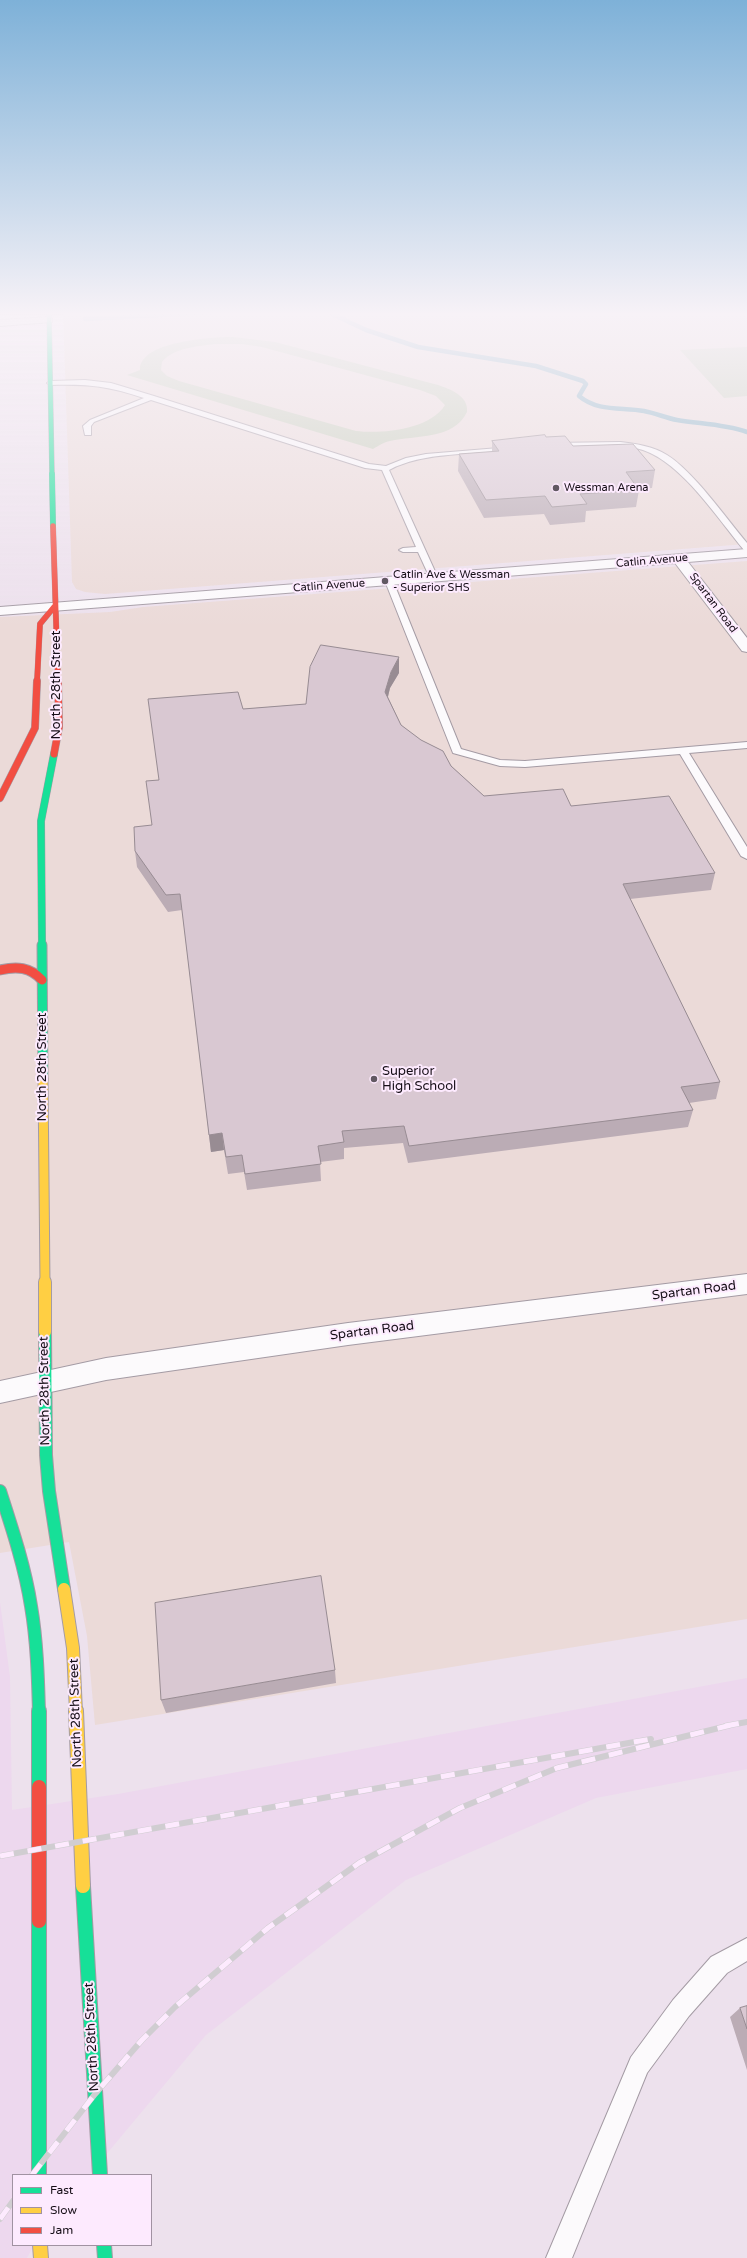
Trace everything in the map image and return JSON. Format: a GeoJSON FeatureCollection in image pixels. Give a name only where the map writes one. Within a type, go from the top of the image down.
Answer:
{"type":"FeatureCollection","features":[{"type":"Feature","properties":{"kind":"main road","name":"North 28th Street"},"geometry":{"type":"LineString","coordinates":[[51,417],[54,607],[57,628],[60,727],[40,821],[45,1381],[49,1491],[73,1648],[80,1842],[100,2174]]}},
{"type":"Feature","properties":{"kind":"main road","name":"North 28th Street"},"geometry":{"type":"LineString","coordinates":[[0,798],[35,728],[40,624],[54,607]]}},
{"type":"Feature","properties":{"kind":"main road"},"geometry":{"type":"LineString","coordinates":[[0,970],[18,967],[28,968],[42,980]]}},
{"type":"Feature","properties":{"kind":"main road"},"geometry":{"type":"LineString","coordinates":[[0,1491],[17,1542],[29,1592],[36,1652],[39,1707],[39,2174]]}},
{"type":"Feature","properties":{"kind":"main road"},"geometry":{"type":"LineString","coordinates":[[40,2246],[41,2258]]}},
{"type":"Feature","properties":{"kind":"main road"},"geometry":{"type":"LineString","coordinates":[[104,2246],[105,2258]]}},
{"type":"Feature","properties":{"kind":"street","name":"Catlin Avenue"},"geometry":{"type":"LineString","coordinates":[[0,611],[747,553]]}},
{"type":"Feature","properties":{"kind":"street","name":"Spartan Road"},"geometry":{"type":"LineString","coordinates":[[679,558],[747,648]]}},
{"type":"Feature","properties":{"kind":"street","name":"Spartan Road"},"geometry":{"type":"LineString","coordinates":[[0,1392],[106,1368],[356,1333],[747,1284]]}},
{"type":"Feature","properties":{"kind":"lane"},"geometry":{"type":"LineString","coordinates":[[88,433],[87,426],[92,421],[101,417]]}},
{"type":"Feature","properties":{"kind":"lane"},"geometry":{"type":"LineString","coordinates":[[214,417],[368,466],[386,468],[406,461],[430,457],[518,448]]}},
{"type":"Feature","properties":{"kind":"lane"},"geometry":{"type":"LineString","coordinates":[[540,446],[617,443],[644,448],[664,456],[682,470],[747,548]]}},
{"type":"Feature","properties":{"kind":"lane"},"geometry":{"type":"LineString","coordinates":[[386,468],[434,578]]}},
{"type":"Feature","properties":{"kind":"lane"},"geometry":{"type":"LineString","coordinates":[[403,550],[421,549]]}},
{"type":"Feature","properties":{"kind":"lane"},"geometry":{"type":"LineString","coordinates":[[389,581],[457,751],[494,762],[516,764],[747,745]]}},
{"type":"Feature","properties":{"kind":"lane"},"geometry":{"type":"LineString","coordinates":[[683,751],[747,856]]}},
{"type":"Feature","properties":{"kind":"lane"},"geometry":{"type":"LineString","coordinates":[[559,2258],[638,2065],[681,2008],[719,1965],[747,1949]]}},
{"type":"Feature","properties":{"kind":"shaded area"},"geometry":{"type":"Polygon","coordinates":[[[67,417],[747,417],[747,544],[105,594],[85,592],[76,589],[72,582],[67,417]]]}},
{"type":"Feature","properties":{"kind":"shaded area","name":"Superior High School"},"geometry":{"type":"Polygon","coordinates":[[[747,561],[747,1619],[95,1725],[87,1636],[69,1542],[0,1553],[0,617],[110,612],[143,607],[747,561]]]}},
{"type":"Feature","properties":{"kind":"shaded area"},"geometry":{"type":"Polygon","coordinates":[[[0,1602],[10,1677],[12,1810],[118,1794],[747,1678],[747,1769],[596,1798],[406,1880],[206,2035],[90,2174],[12,2174],[12,2246],[33,2246],[27,2258],[0,2258],[0,1602]]]}},
{"type":"Feature","properties":{"kind":"green space"},"geometry":{"type":"Polygon","coordinates":[[[268,417],[308,417],[356,431],[378,432],[391,431],[417,425],[432,417],[463,417],[453,428],[444,432],[422,437],[400,439],[381,444],[373,449],[268,417]]]}},
{"type":"Feature","properties":{"kind":"building","name":"Wessman Arena"},"geometry":{"type":"Polygon","coordinates":[[[545,435],[546,437],[565,436],[573,446],[633,444],[655,470],[626,472],[639,490],[580,494],[587,504],[552,507],[545,496],[486,500],[459,454],[499,451],[492,441],[545,435]]]}},
{"type":"Feature","properties":{"kind":"building"},"geometry":{"type":"Polygon","coordinates":[[[321,645],[399,657],[391,672],[385,692],[401,725],[421,740],[443,751],[451,766],[484,796],[563,789],[571,806],[669,796],[715,873],[623,884],[720,1082],[681,1087],[693,1110],[409,1146],[404,1126],[342,1131],[344,1142],[318,1146],[321,1164],[245,1174],[242,1155],[226,1157],[222,1133],[209,1135],[180,894],[166,895],[135,851],[134,827],[152,825],[146,781],[159,780],[148,699],[238,692],[243,709],[306,704],[310,667],[321,645]]]}},
{"type":"Feature","properties":{"kind":"building"},"geometry":{"type":"Polygon","coordinates":[[[321,1576],[335,1670],[161,1700],[155,1603],[321,1576]]]}},
{"type":"Feature","properties":{"kind":"building"},"geometry":{"type":"Polygon","coordinates":[[[747,2006],[747,2029],[740,2008],[747,2006]]]}},
{"type":"Feature","properties":{"kind":"waterway"},"geometry":{"type":"LineString","coordinates":[[667,417],[738,429],[747,432]]}},
{"type":"Feature","properties":{"kind":"railway"},"geometry":{"type":"LineString","coordinates":[[725,1726],[747,1722]]}},
{"type":"Feature","properties":{"kind":"railway"},"geometry":{"type":"LineString","coordinates":[[33,2174],[95,2094],[142,2040],[175,2007],[268,1928],[359,1863],[460,1808],[557,1768],[731,1725]]}},
{"type":"Feature","properties":{"kind":"railway"},"geometry":{"type":"LineString","coordinates":[[0,1856],[651,1739]]}},
{"type":"Feature","properties":{"kind":"railway"},"geometry":{"type":"LineString","coordinates":[[0,2219],[12,2202]]}},
{"type":"Feature","properties":{"kind":"traffic: fast"},"geometry":{"type":"LineString","coordinates":[[51,417],[53,526]]}},
{"type":"Feature","properties":{"kind":"traffic: fast"},"geometry":{"type":"LineString","coordinates":[[43,1079],[41,821],[54,754]]}},
{"type":"Feature","properties":{"kind":"traffic: fast"},"geometry":{"type":"LineString","coordinates":[[45,1332],[46,1455],[49,1491],[64,1589]]}},
{"type":"Feature","properties":{"kind":"traffic: fast"},"geometry":{"type":"LineString","coordinates":[[0,1491],[21,1562],[31,1605],[36,1650],[39,1718],[39,1787]]}},
{"type":"Feature","properties":{"kind":"traffic: fast"},"geometry":{"type":"LineString","coordinates":[[83,1886],[100,2174]]}},
{"type":"Feature","properties":{"kind":"traffic: fast"},"geometry":{"type":"LineString","coordinates":[[39,1921],[39,2174]]}},
{"type":"Feature","properties":{"kind":"traffic: fast"},"geometry":{"type":"LineString","coordinates":[[104,2246],[105,2258]]}},
{"type":"Feature","properties":{"kind":"traffic: slow"},"geometry":{"type":"LineString","coordinates":[[43,1079],[45,1332]]}},
{"type":"Feature","properties":{"kind":"traffic: slow"},"geometry":{"type":"LineString","coordinates":[[64,1589],[73,1648],[83,1886]]}},
{"type":"Feature","properties":{"kind":"traffic: slow"},"geometry":{"type":"LineString","coordinates":[[40,2246],[41,2258]]}},
{"type":"Feature","properties":{"kind":"traffic: jam"},"geometry":{"type":"LineString","coordinates":[[53,526],[59,727],[54,754]]}},
{"type":"Feature","properties":{"kind":"traffic: jam"},"geometry":{"type":"LineString","coordinates":[[0,798],[35,728],[40,624],[54,607]]}},
{"type":"Feature","properties":{"kind":"traffic: jam"},"geometry":{"type":"LineString","coordinates":[[0,970],[23,968],[33,972],[42,980]]}},
{"type":"Feature","properties":{"kind":"traffic: jam"},"geometry":{"type":"LineString","coordinates":[[39,1787],[39,1921]]}},
{"type":"Feature","properties":{"kind":"place","name":"Wessman Arena"},"geometry":{"type":"Point","coordinates":[556,488]}},
{"type":"Feature","properties":{"kind":"place","name":"Catlin Ave & Wessman - Superior SHS"},"geometry":{"type":"Point","coordinates":[385,581]}},
{"type":"Feature","properties":{"kind":"place","name":"Superior High School"},"geometry":{"type":"Point","coordinates":[374,1079]}}]}
